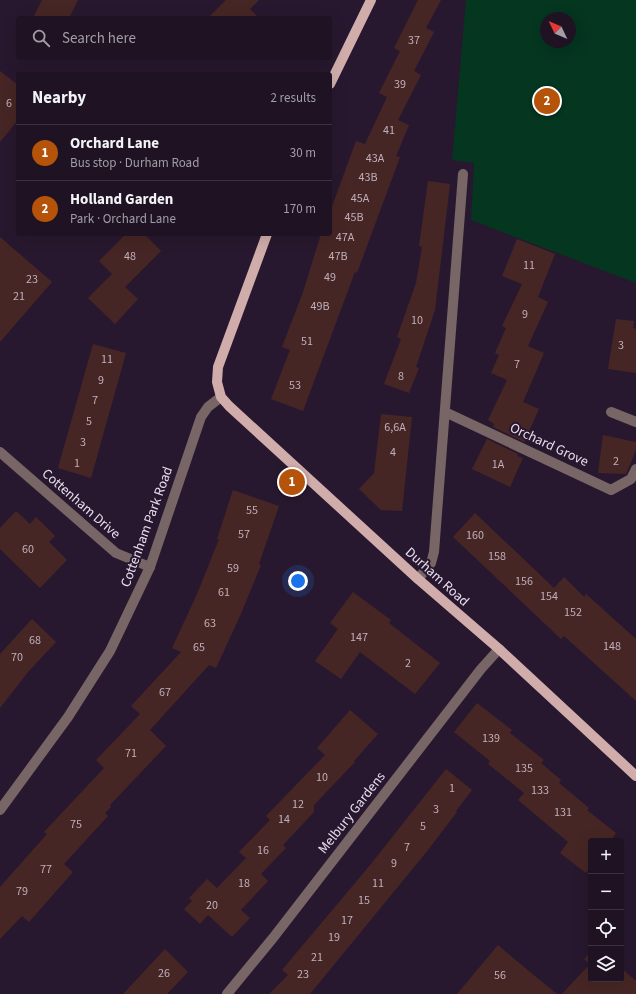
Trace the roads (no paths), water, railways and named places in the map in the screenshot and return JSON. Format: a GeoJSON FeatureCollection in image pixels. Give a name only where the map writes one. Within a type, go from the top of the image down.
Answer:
{"type":"FeatureCollection","features":[{"type":"Feature","properties":{"kind":"main road"},"geometry":{"type":"LineString","coordinates":[[332,80],[371,0]]}},
{"type":"Feature","properties":{"kind":"main road"},"geometry":{"type":"LineString","coordinates":[[221,397],[217,382],[218,367],[266,236]]}},
{"type":"Feature","properties":{"kind":"main road","name":"Durham Road"},"geometry":{"type":"LineString","coordinates":[[221,397],[245,422],[418,579],[499,649],[636,776]]}},
{"type":"Feature","properties":{"kind":"street"},"geometry":{"type":"LineString","coordinates":[[418,579],[431,563],[434,552],[463,174]]}},
{"type":"Feature","properties":{"kind":"street","name":"Cottenham Park Road"},"geometry":{"type":"LineString","coordinates":[[0,810],[68,717],[110,651],[150,567],[201,417],[208,407],[221,397]]}},
{"type":"Feature","properties":{"kind":"street","name":"Orchard Grove"},"geometry":{"type":"LineString","coordinates":[[444,412],[611,490],[631,479],[636,469]]}},
{"type":"Feature","properties":{"kind":"street"},"geometry":{"type":"LineString","coordinates":[[611,412],[636,422]]}},
{"type":"Feature","properties":{"kind":"street","name":"Cottenham Drive"},"geometry":{"type":"LineString","coordinates":[[0,452],[116,553],[150,567]]}},
{"type":"Feature","properties":{"kind":"street","name":"Melbury Gardens"},"geometry":{"type":"LineString","coordinates":[[227,994],[273,938],[480,669],[499,649]]}},
{"type":"Feature","properties":{"kind":"place","name":"Holland Garden"},"geometry":{"type":"Point","coordinates":[547,101]}},
{"type":"Feature","properties":{"kind":"place","name":"Orchard Lane"},"geometry":{"type":"Point","coordinates":[292,482]}}]}
